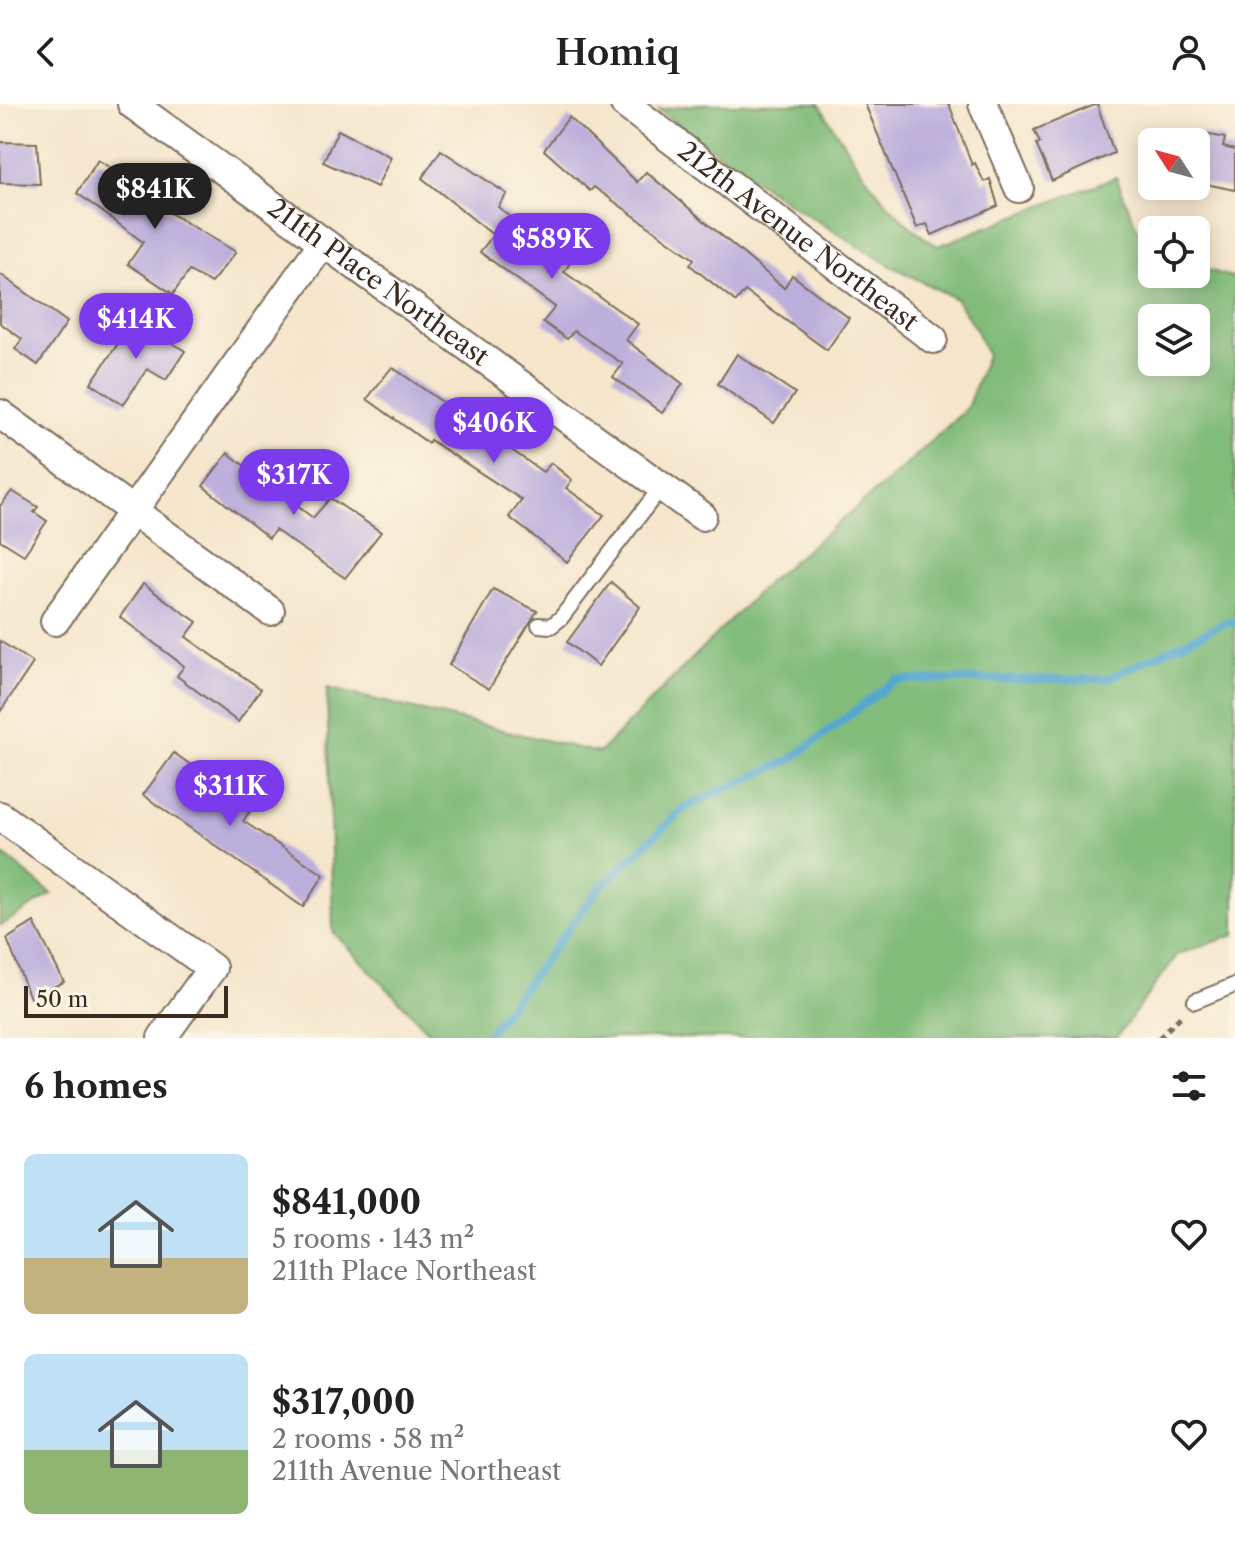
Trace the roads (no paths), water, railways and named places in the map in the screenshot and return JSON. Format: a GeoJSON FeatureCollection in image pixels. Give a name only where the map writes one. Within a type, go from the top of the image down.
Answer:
{"type":"FeatureCollection","features":[{"type":"Feature","properties":{"kind":"street","name":"211th Place Northeast"},"geometry":{"type":"LineString","coordinates":[[132,104],[702,516]]}},
{"type":"Feature","properties":{"kind":"street","name":"212th Avenue Northeast"},"geometry":{"type":"LineString","coordinates":[[625,104],[933,339]]}},
{"type":"Feature","properties":{"kind":"street"},"geometry":{"type":"LineString","coordinates":[[983,104],[1019,188]]}},
{"type":"Feature","properties":{"kind":"street"},"geometry":{"type":"LineString","coordinates":[[55,621],[322,244]]}},
{"type":"Feature","properties":{"kind":"street"},"geometry":{"type":"LineString","coordinates":[[0,414],[270,611]]}},
{"type":"Feature","properties":{"kind":"street"},"geometry":{"type":"LineString","coordinates":[[0,816],[212,968],[162,1038]]}},
{"type":"Feature","properties":{"kind":"lane"},"geometry":{"type":"LineString","coordinates":[[539,625],[551,626],[561,618],[662,486]]}},
{"type":"Feature","properties":{"kind":"lane"},"geometry":{"type":"LineString","coordinates":[[1195,1001],[1235,985]]}},
{"type":"Feature","properties":{"kind":"waterway"},"geometry":{"type":"LineString","coordinates":[[485,1038],[598,890],[684,808],[790,760],[896,680],[1107,679],[1225,623],[1235,622]]}}]}
